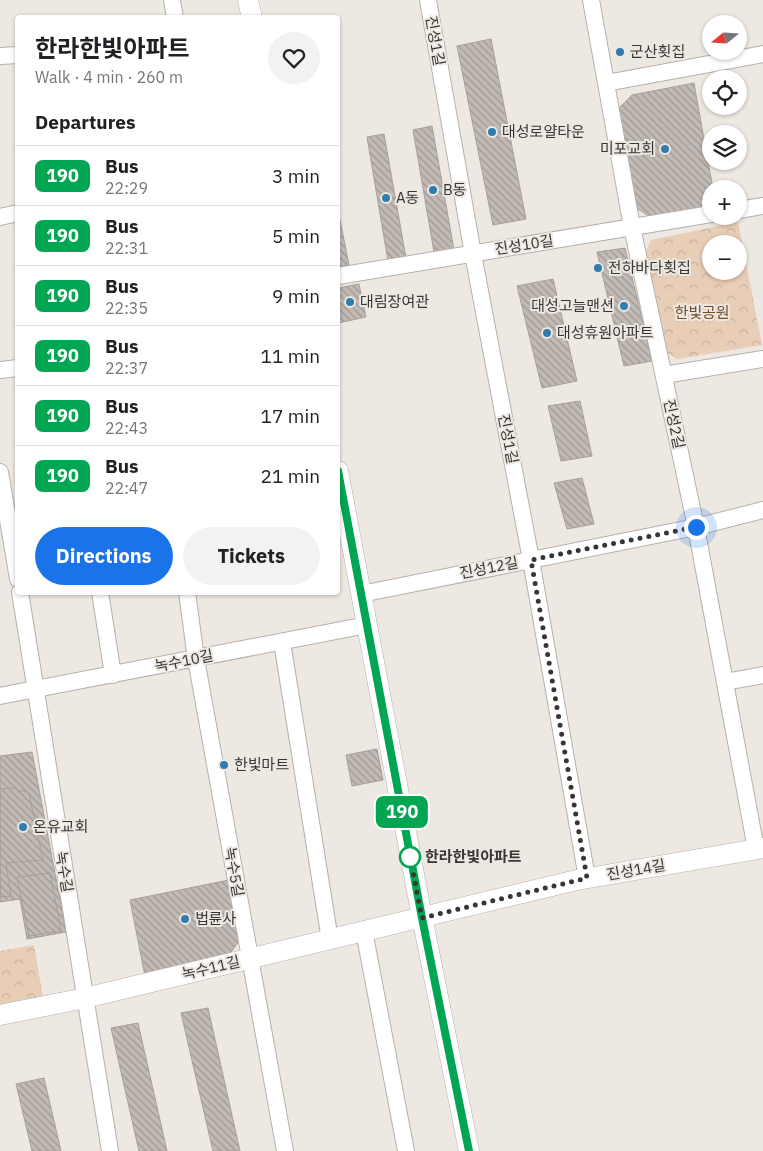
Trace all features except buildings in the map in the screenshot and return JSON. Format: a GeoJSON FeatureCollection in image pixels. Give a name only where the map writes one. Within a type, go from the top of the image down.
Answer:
{"type":"FeatureCollection","features":[{"type":"Feature","properties":{"kind":"street"},"geometry":{"type":"LineString","coordinates":[[172,0],[174,15]]}},
{"type":"Feature","properties":{"kind":"street"},"geometry":{"type":"LineString","coordinates":[[248,0],[251,15]]}},
{"type":"Feature","properties":{"kind":"street","name":"진성1길"},"geometry":{"type":"LineString","coordinates":[[428,0],[473,254],[531,560],[587,878]]}},
{"type":"Feature","properties":{"kind":"street","name":"진성2길"},"geometry":{"type":"LineString","coordinates":[[591,0],[632,227],[696,527],[725,682],[760,848]]}},
{"type":"Feature","properties":{"kind":"street"},"geometry":{"type":"LineString","coordinates":[[606,83],[763,54]]}},
{"type":"Feature","properties":{"kind":"street"},"geometry":{"type":"LineString","coordinates":[[0,56],[15,55]]}},
{"type":"Feature","properties":{"kind":"street"},"geometry":{"type":"LineString","coordinates":[[747,209],[763,206]]}},
{"type":"Feature","properties":{"kind":"street"},"geometry":{"type":"LineString","coordinates":[[0,217],[15,214]]}},
{"type":"Feature","properties":{"kind":"street","name":"진성10길"},"geometry":{"type":"LineString","coordinates":[[340,276],[702,215]]}},
{"type":"Feature","properties":{"kind":"street"},"geometry":{"type":"LineString","coordinates":[[664,375],[763,359]]}},
{"type":"Feature","properties":{"kind":"street"},"geometry":{"type":"LineString","coordinates":[[0,370],[15,368]]}},
{"type":"Feature","properties":{"kind":"street"},"geometry":{"type":"LineString","coordinates":[[0,472],[15,565]]}},
{"type":"Feature","properties":{"kind":"street"},"geometry":{"type":"LineString","coordinates":[[340,482],[422,918],[469,1151]]}},
{"type":"Feature","properties":{"kind":"street","name":"진성12길"},"geometry":{"type":"LineString","coordinates":[[361,594],[696,527],[763,510]]}},
{"type":"Feature","properties":{"kind":"street","name":"녹수길"},"geometry":{"type":"LineString","coordinates":[[20,595],[110,1151]]}},
{"type":"Feature","properties":{"kind":"street"},"geometry":{"type":"LineString","coordinates":[[100,595],[112,675]]}},
{"type":"Feature","properties":{"kind":"street","name":"녹수5길"},"geometry":{"type":"LineString","coordinates":[[187,595],[196,659],[285,1151]]}},
{"type":"Feature","properties":{"kind":"street","name":"녹수10길"},"geometry":{"type":"LineString","coordinates":[[0,696],[367,625]]}},
{"type":"Feature","properties":{"kind":"street"},"geometry":{"type":"LineString","coordinates":[[282,642],[330,940]]}},
{"type":"Feature","properties":{"kind":"street"},"geometry":{"type":"LineString","coordinates":[[725,682],[763,675]]}},
{"type":"Feature","properties":{"kind":"street","name":"진성14길"},"geometry":{"type":"LineString","coordinates":[[422,918],[587,878],[760,848]]}},
{"type":"Feature","properties":{"kind":"street","name":"녹수11길"},"geometry":{"type":"LineString","coordinates":[[0,1015],[85,998],[422,918]]}},
{"type":"Feature","properties":{"kind":"street"},"geometry":{"type":"LineString","coordinates":[[364,932],[406,1151]]}},
{"type":"Feature","properties":{"kind":"green space","name":"한빛공원"},"geometry":{"type":"Polygon","coordinates":[[[724,225],[739,225],[741,235],[702,235],[702,280],[747,280],[747,268],[762,345],[677,359],[668,353],[645,254],[651,240],[724,225]]]}},
{"type":"Feature","properties":{"kind":"green space"},"geometry":{"type":"Polygon","coordinates":[[[34,945],[43,998],[0,1005],[0,951],[34,945]]]}},
{"type":"Feature","properties":{"kind":"bus line","name":"190"},"geometry":{"type":"LineString","coordinates":[[340,482],[422,918],[469,1151]]}},
{"type":"Feature","properties":{"kind":"place","name":"군산횟집"},"geometry":{"type":"Point","coordinates":[620,52]}},
{"type":"Feature","properties":{"kind":"place","name":"대성로얄타운"},"geometry":{"type":"Point","coordinates":[492,132]}},
{"type":"Feature","properties":{"kind":"place","name":"미포교회"},"geometry":{"type":"Point","coordinates":[665,149]}},
{"type":"Feature","properties":{"kind":"place","name":"B동"},"geometry":{"type":"Point","coordinates":[433,190]}},
{"type":"Feature","properties":{"kind":"place","name":"A동"},"geometry":{"type":"Point","coordinates":[386,198]}},
{"type":"Feature","properties":{"kind":"place","name":"전하바다횟집"},"geometry":{"type":"Point","coordinates":[598,268]}},
{"type":"Feature","properties":{"kind":"place","name":"대림장여관"},"geometry":{"type":"Point","coordinates":[350,302]}},
{"type":"Feature","properties":{"kind":"place","name":"대성고늘맨션"},"geometry":{"type":"Point","coordinates":[624,306]}},
{"type":"Feature","properties":{"kind":"place","name":"대성휴원아파트"},"geometry":{"type":"Point","coordinates":[547,333]}},
{"type":"Feature","properties":{"kind":"place","name":"한빛마트"},"geometry":{"type":"Point","coordinates":[224,765]}},
{"type":"Feature","properties":{"kind":"place","name":"온유교회"},"geometry":{"type":"Point","coordinates":[23,827]}},
{"type":"Feature","properties":{"kind":"place","name":"한라한빛아파트"},"geometry":{"type":"Point","coordinates":[410,857]}},
{"type":"Feature","properties":{"kind":"place","name":"법륜사"},"geometry":{"type":"Point","coordinates":[185,919]}},
{"type":"Feature","properties":{"kind":"route"},"geometry":{"type":"LineString","coordinates":[[410,857],[422,918],[587,878],[531,560],[696,527]]}}]}
